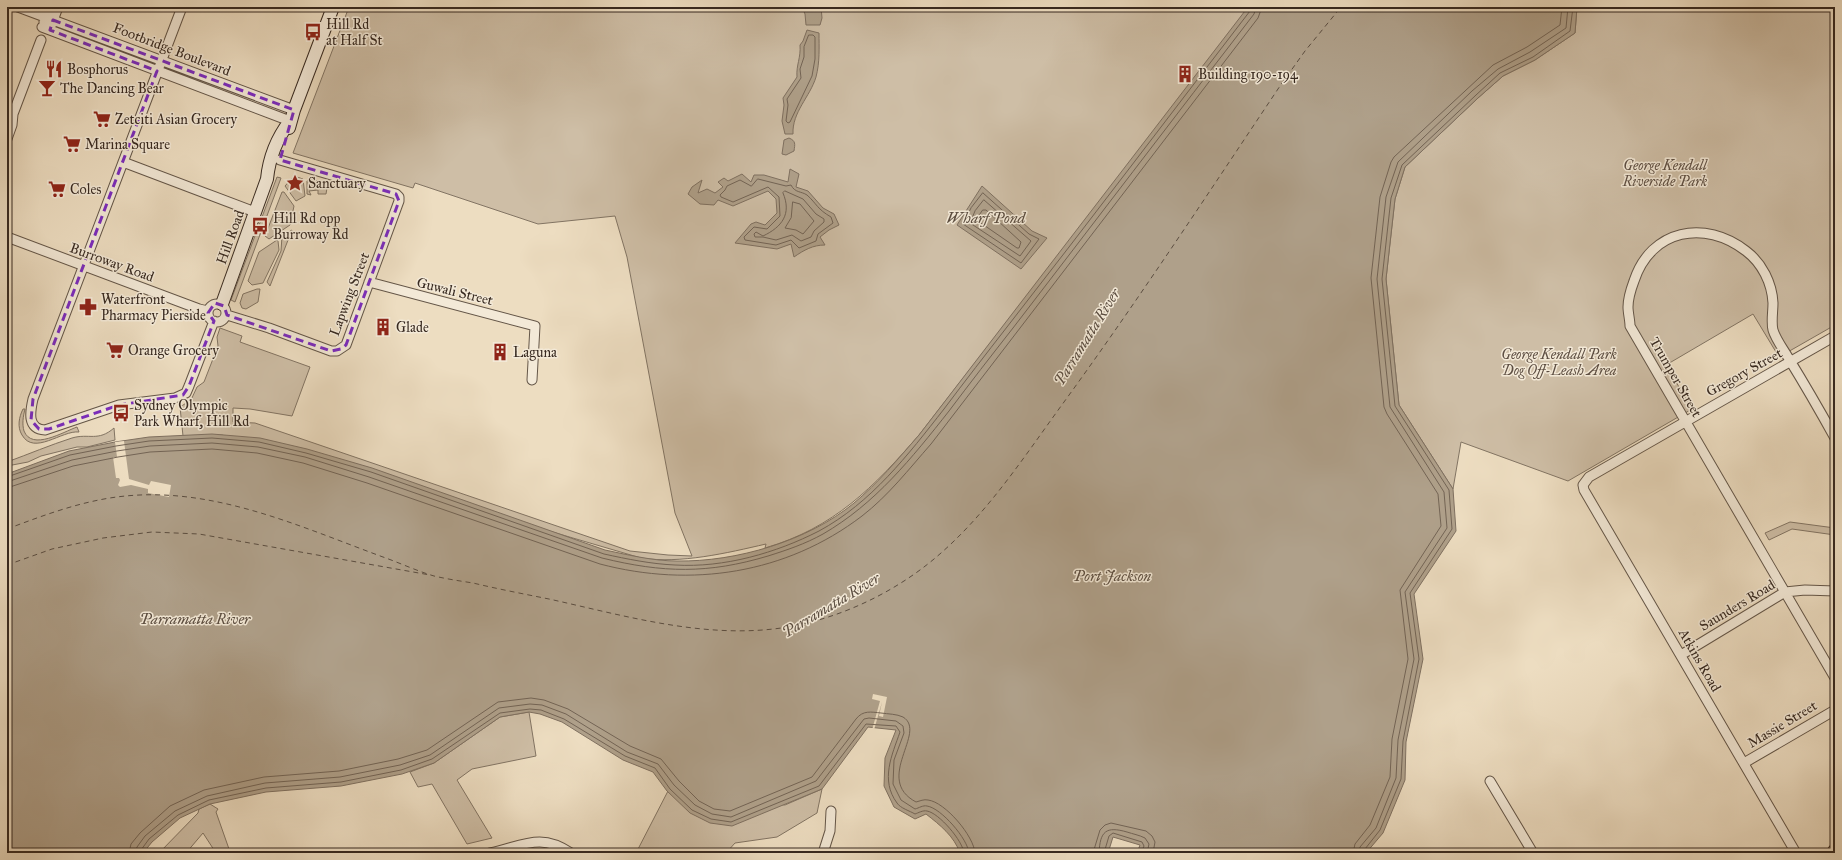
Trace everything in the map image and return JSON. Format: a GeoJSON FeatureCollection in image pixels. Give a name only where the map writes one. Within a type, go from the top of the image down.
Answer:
{"type":"FeatureCollection","features":[{"type":"Feature","properties":{"kind":"street","name":"Footbridge Boulevard"},"geometry":{"type":"LineString","coordinates":[[18,7],[161,60],[292,116]]}},
{"type":"Feature","properties":{"kind":"street"},"geometry":{"type":"LineString","coordinates":[[7,139],[12,126],[10,118],[41,40],[46,38],[50,7]]}},
{"type":"Feature","properties":{"kind":"street"},"geometry":{"type":"LineString","coordinates":[[49,19],[58,7]]}},
{"type":"Feature","properties":{"kind":"street"},"geometry":{"type":"LineString","coordinates":[[182,7],[33,400],[30,417],[32,423],[39,429],[49,429],[119,405],[175,398],[183,395],[189,386],[214,322]]}},
{"type":"Feature","properties":{"kind":"street","name":"Hill Road"},"geometry":{"type":"LineString","coordinates":[[267,179],[276,169],[280,160],[289,134],[292,116],[330,8]]}},
{"type":"Feature","properties":{"kind":"street","name":"Footbridge Boulevard"},"geometry":{"type":"LineString","coordinates":[[46,29],[158,71],[292,116]]}},
{"type":"Feature","properties":{"kind":"street","name":"Hill Road"},"geometry":{"type":"LineString","coordinates":[[224,309],[267,179],[269,166],[282,132],[292,116]]}},
{"type":"Feature","properties":{"kind":"street","name":"Lapwing Street"},"geometry":{"type":"LineString","coordinates":[[224,309],[265,327],[331,351],[337,351],[346,344],[399,201],[399,197],[396,194],[280,160]]}},
{"type":"Feature","properties":{"kind":"street"},"geometry":{"type":"LineString","coordinates":[[123,162],[255,212]]}},
{"type":"Feature","properties":{"kind":"street","name":"Trumper Street"},"geometry":{"type":"LineString","coordinates":[[1791,362],[1773,330],[1773,303],[1770,285],[1761,266],[1747,251],[1714,233],[1697,232],[1677,235],[1661,243],[1648,255],[1637,272],[1631,290],[1628,307],[1630,326],[1835,678]]}},
{"type":"Feature","properties":{"kind":"street","name":"Burroway Road"},"geometry":{"type":"LineString","coordinates":[[7,237],[199,309],[208,311]]}},
{"type":"Feature","properties":{"kind":"street","name":"Guwali Street"},"geometry":{"type":"LineString","coordinates":[[369,282],[535,326],[532,380]]}},
{"type":"Feature","properties":{"kind":"street"},"geometry":{"type":"LineString","coordinates":[[214,304],[224,309],[221,321],[214,322],[209,317],[208,311],[210,306],[214,304]]}},
{"type":"Feature","properties":{"kind":"street","name":"Gregory Street"},"geometry":{"type":"LineString","coordinates":[[1585,481],[1589,477],[1835,336]]}},
{"type":"Feature","properties":{"kind":"street"},"geometry":{"type":"LineString","coordinates":[[1791,362],[1835,438]]}},
{"type":"Feature","properties":{"kind":"street","name":"Atkins Road"},"geometry":{"type":"LineString","coordinates":[[1585,481],[1583,485],[1584,490],[1796,853]]}},
{"type":"Feature","properties":{"kind":"street","name":"Saunders Road"},"geometry":{"type":"LineString","coordinates":[[1681,655],[1785,592],[1805,590],[1835,591]]}},
{"type":"Feature","properties":{"kind":"street","name":"Massie Street"},"geometry":{"type":"LineString","coordinates":[[1744,763],[1835,710]]}},
{"type":"Feature","properties":{"kind":"street"},"geometry":{"type":"LineString","coordinates":[[1490,782],[1533,853]]}},
{"type":"Feature","properties":{"kind":"street"},"geometry":{"type":"LineString","coordinates":[[823,853],[830,830],[831,811]]}},
{"type":"Feature","properties":{"kind":"street"},"geometry":{"type":"LineString","coordinates":[[492,853],[540,840],[553,843],[572,853]]}},
{"type":"Feature","properties":{"kind":"highlighted area"},"geometry":{"type":"Polygon","coordinates":[[[53,20],[294,110],[280,160],[396,194],[399,201],[346,345],[341,349],[331,351],[227,315],[224,306],[215,303],[208,313],[214,321],[189,386],[183,395],[119,405],[49,429],[39,429],[31,420],[33,399],[157,71],[50,30],[53,20]]]}},
{"type":"Feature","properties":{"kind":"green space"},"geometry":{"type":"Polygon","coordinates":[[[349,7],[1251,7],[919,435],[886,472],[851,504],[812,529],[790,540],[765,548],[766,544],[704,557],[672,560],[641,558],[222,435],[183,436],[180,407],[191,400],[197,387],[204,382],[218,346],[217,337],[220,328],[242,336],[240,342],[310,367],[292,416],[250,409],[233,408],[233,422],[255,423],[630,551],[692,556],[675,513],[627,257],[615,216],[538,224],[415,183],[413,188],[293,153],[349,7]]]}},
{"type":"Feature","properties":{"kind":"green space","name":"George Kendall Riverside Park"},"geometry":{"type":"Polygon","coordinates":[[[1577,7],[1835,7],[1835,325],[1779,357],[1753,314],[1666,365],[1692,409],[1568,481],[1461,442],[1453,489],[1399,405],[1386,279],[1395,199],[1405,167],[1478,98],[1503,76],[1535,60],[1575,33],[1577,7]]]}},
{"type":"Feature","properties":{"kind":"green space"},"geometry":{"type":"Polygon","coordinates":[[[294,176],[303,179],[305,196],[296,201],[285,186],[294,176]]]}},
{"type":"Feature","properties":{"kind":"green space"},"geometry":{"type":"Polygon","coordinates":[[[277,177],[281,178],[235,302],[231,300],[277,177]]]}},
{"type":"Feature","properties":{"kind":"green space"},"geometry":{"type":"Polygon","coordinates":[[[312,179],[326,184],[326,194],[318,194],[318,190],[309,191],[311,195],[307,194],[307,181],[312,179]]]}},
{"type":"Feature","properties":{"kind":"green space"},"geometry":{"type":"Polygon","coordinates":[[[282,192],[284,192],[294,206],[290,225],[269,239],[265,236],[282,192]]]}},
{"type":"Feature","properties":{"kind":"green space"},"geometry":{"type":"Polygon","coordinates":[[[292,230],[270,286],[267,282],[281,251],[282,236],[292,230]]]}},
{"type":"Feature","properties":{"kind":"green space"},"geometry":{"type":"Polygon","coordinates":[[[277,240],[279,250],[263,283],[252,285],[248,281],[259,252],[277,240]]]}},
{"type":"Feature","properties":{"kind":"green space"},"geometry":{"type":"Polygon","coordinates":[[[260,289],[258,302],[246,309],[242,308],[240,303],[243,294],[260,289]]]}},
{"type":"Feature","properties":{"kind":"green space"},"geometry":{"type":"Polygon","coordinates":[[[23,409],[25,409],[23,420],[24,431],[28,437],[34,440],[41,440],[56,436],[77,427],[79,432],[72,432],[41,443],[27,441],[19,429],[20,415],[23,409]]]}},
{"type":"Feature","properties":{"kind":"green space"},"geometry":{"type":"Polygon","coordinates":[[[114,428],[115,440],[87,447],[77,447],[41,456],[28,462],[7,466],[7,462],[72,438],[103,435],[114,428]]]}},
{"type":"Feature","properties":{"kind":"green space"},"geometry":{"type":"Polygon","coordinates":[[[1790,522],[1835,528],[1835,535],[1792,529],[1769,540],[1765,533],[1790,522]]]}},
{"type":"Feature","properties":{"kind":"green space"},"geometry":{"type":"Polygon","coordinates":[[[529,712],[536,756],[472,769],[457,780],[492,838],[467,844],[432,784],[418,787],[410,772],[434,763],[500,717],[529,712]]]}},
{"type":"Feature","properties":{"kind":"green space"},"geometry":{"type":"Polygon","coordinates":[[[822,789],[817,813],[777,837],[735,843],[726,853],[636,853],[668,791],[785,805],[822,789]]]}},
{"type":"Feature","properties":{"kind":"green space"},"geometry":{"type":"Polygon","coordinates":[[[210,804],[218,809],[216,812],[229,849],[221,853],[216,853],[203,833],[186,853],[159,853],[198,813],[199,809],[210,804]]]}},
{"type":"Feature","properties":{"kind":"water"},"geometry":{"type":"Polygon","coordinates":[[[802,7],[821,7],[822,18],[820,25],[806,25],[805,14],[802,7]]]}},
{"type":"Feature","properties":{"kind":"water","name":"Port Jackson"},"geometry":{"type":"Polygon","coordinates":[[[1248,7],[1577,7],[1575,33],[1535,60],[1503,76],[1478,98],[1405,167],[1395,199],[1386,279],[1399,405],[1453,489],[1456,531],[1414,594],[1423,659],[1406,742],[1405,780],[1383,833],[1366,853],[1137,853],[1140,845],[1113,837],[1108,853],[960,853],[950,836],[926,814],[915,819],[894,807],[884,786],[885,758],[896,730],[868,727],[822,789],[732,826],[710,823],[690,813],[667,791],[653,772],[623,760],[562,722],[540,714],[529,712],[500,717],[434,763],[402,774],[341,786],[266,792],[210,804],[180,818],[152,842],[143,853],[7,853],[7,474],[69,451],[149,437],[212,434],[260,438],[307,449],[372,468],[605,550],[659,560],[677,561],[723,558],[770,547],[815,528],[836,516],[863,495],[896,462],[919,435],[1248,7]]]}},
{"type":"Feature","properties":{"kind":"water"},"geometry":{"type":"Polygon","coordinates":[[[807,30],[819,33],[819,55],[816,77],[795,119],[793,134],[785,134],[782,121],[784,105],[783,98],[797,77],[800,45],[807,30]]]}},
{"type":"Feature","properties":{"kind":"water"},"geometry":{"type":"Polygon","coordinates":[[[789,138],[793,140],[795,146],[794,151],[786,155],[782,154],[784,140],[789,138]]]}},
{"type":"Feature","properties":{"kind":"water"},"geometry":{"type":"Polygon","coordinates":[[[790,169],[799,174],[796,187],[808,191],[823,208],[834,214],[839,225],[820,237],[825,245],[809,248],[794,257],[791,244],[777,249],[735,243],[751,224],[756,222],[765,225],[777,213],[776,199],[768,191],[733,206],[718,200],[714,205],[700,204],[688,194],[692,187],[702,180],[698,193],[707,189],[715,193],[723,187],[718,182],[724,178],[728,181],[742,174],[751,182],[754,175],[764,175],[788,182],[790,169]]]}},
{"type":"Feature","properties":{"kind":"water","name":"Wharf Pond"},"geometry":{"type":"Polygon","coordinates":[[[982,186],[1032,231],[1047,238],[1021,269],[957,225],[982,186]]]}},
{"type":"Feature","properties":{"kind":"pier"},"geometry":{"type":"Polygon","coordinates":[[[124,441],[129,479],[149,485],[151,481],[171,485],[169,497],[148,493],[148,489],[131,485],[120,487],[118,485],[120,480],[119,478],[116,478],[113,457],[117,457],[115,442],[124,441]]]}},
{"type":"Feature","properties":{"kind":"pier"},"geometry":{"type":"Polygon","coordinates":[[[873,694],[887,697],[883,717],[879,716],[882,702],[874,730],[872,730],[880,701],[872,699],[873,694]]]}},
{"type":"Feature","properties":{"kind":"ferry route"},"geometry":{"type":"LineString","coordinates":[[7,529],[67,508],[104,499],[140,495],[176,496],[212,501],[281,519],[434,576],[549,599],[647,621],[713,630],[745,631],[778,628],[811,622],[846,611],[880,595],[912,576],[941,553],[976,519],[1007,481],[1092,363],[1174,245],[1280,86],[1305,51],[1341,7]]}},
{"type":"Feature","properties":{"kind":"ferry route"},"geometry":{"type":"LineString","coordinates":[[7,565],[52,549],[103,538],[152,532],[199,534],[430,575]]}},
{"type":"Feature","properties":{"kind":"place","name":"Hill Rd at Half St"},"geometry":{"type":"Point","coordinates":[313,32]}},
{"type":"Feature","properties":{"kind":"place","name":"Bosphorus"},"geometry":{"type":"Point","coordinates":[54,69]}},
{"type":"Feature","properties":{"kind":"place","name":"Building 190-194"},"geometry":{"type":"Point","coordinates":[1185,74]}},
{"type":"Feature","properties":{"kind":"place","name":"The Dancing Bear"},"geometry":{"type":"Point","coordinates":[47,88]}},
{"type":"Feature","properties":{"kind":"place","name":"Zetciti Asian Grocery"},"geometry":{"type":"Point","coordinates":[102,119]}},
{"type":"Feature","properties":{"kind":"place","name":"Marina Square"},"geometry":{"type":"Point","coordinates":[72,144]}},
{"type":"Feature","properties":{"kind":"place","name":"Sanctuary"},"geometry":{"type":"Point","coordinates":[295,183]}},
{"type":"Feature","properties":{"kind":"place","name":"Coles"},"geometry":{"type":"Point","coordinates":[57,189]}},
{"type":"Feature","properties":{"kind":"place","name":"Hill Rd opp Burroway Rd"},"geometry":{"type":"Point","coordinates":[260,226]}},
{"type":"Feature","properties":{"kind":"place","name":"Waterfront Pharmacy Pierside"},"geometry":{"type":"Point","coordinates":[88,307]}},
{"type":"Feature","properties":{"kind":"place","name":"Glade"},"geometry":{"type":"Point","coordinates":[383,327]}},
{"type":"Feature","properties":{"kind":"place","name":"Orange Grocery"},"geometry":{"type":"Point","coordinates":[115,350]}},
{"type":"Feature","properties":{"kind":"place","name":"Laguna"},"geometry":{"type":"Point","coordinates":[500,352]}},
{"type":"Feature","properties":{"kind":"place","name":"Sydney Olympic Park Wharf, Hill Rd"},"geometry":{"type":"Point","coordinates":[121,413]}},
{"type":"Feature","properties":{"kind":"water label","name":"Parramatta River"},"geometry":{"type":"Point","coordinates":[1087,337]}},
{"type":"Feature","properties":{"kind":"water label","name":"Parramatta River"},"geometry":{"type":"Point","coordinates":[831,605]}},
{"type":"Feature","properties":{"kind":"water label","name":"Parramatta River"},"geometry":{"type":"Point","coordinates":[195,619]}},
{"type":"Feature","properties":{"kind":"park label","name":"George Kendall Park Dog Off-Leash Area"},"geometry":{"type":"Point","coordinates":[1559,362]}}]}
